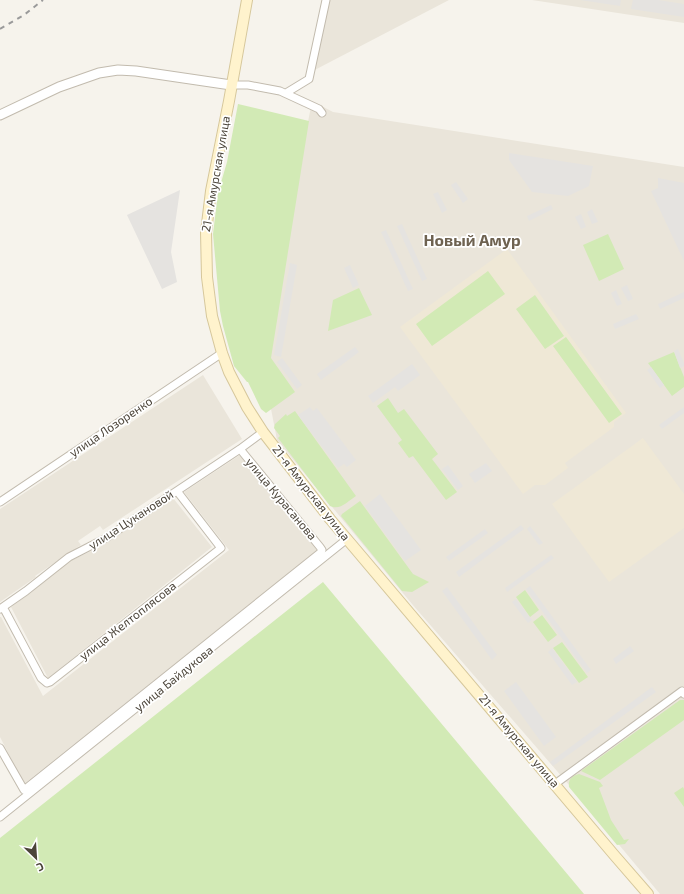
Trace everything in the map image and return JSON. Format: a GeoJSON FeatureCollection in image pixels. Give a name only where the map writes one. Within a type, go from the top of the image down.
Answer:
{"type":"FeatureCollection","features":[{"type":"Feature","properties":{"kind":"main road","name":"21-я Амурская улица"},"geometry":{"type":"LineString","coordinates":[[247,0],[211,191],[206,232],[207,277],[211,308],[222,353],[236,389],[263,432],[347,539],[555,784],[614,856],[648,894]]}},
{"type":"Feature","properties":{"kind":"street"},"geometry":{"type":"LineString","coordinates":[[286,93],[309,79],[326,0]]}},
{"type":"Feature","properties":{"kind":"street"},"geometry":{"type":"LineString","coordinates":[[0,115],[59,86],[99,73],[118,70],[136,71],[231,85],[248,85],[286,93],[319,109],[322,113]]}},
{"type":"Feature","properties":{"kind":"street","name":"улица Лозоренко"},"geometry":{"type":"LineString","coordinates":[[0,502],[222,353]]}},
{"type":"Feature","properties":{"kind":"street","name":"улица Цукановой"},"geometry":{"type":"LineString","coordinates":[[2,608],[26,592],[69,558],[106,538],[240,449],[263,432]]}},
{"type":"Feature","properties":{"kind":"street","name":"улица Курасанова"},"geometry":{"type":"LineString","coordinates":[[240,449],[322,550]]}},
{"type":"Feature","properties":{"kind":"street","name":"улица Желтоплясова"},"geometry":{"type":"LineString","coordinates":[[2,608],[41,678],[46,683],[50,682],[221,548],[177,491]]}},
{"type":"Feature","properties":{"kind":"street","name":"улица Байдукова"},"geometry":{"type":"LineString","coordinates":[[0,817],[347,539]]}},
{"type":"Feature","properties":{"kind":"street","name":"улица Байдукова"},"geometry":{"type":"LineString","coordinates":[[0,748],[24,790],[322,550]]}},
{"type":"Feature","properties":{"kind":"street"},"geometry":{"type":"LineString","coordinates":[[555,784],[682,691],[684,694]]}},
{"type":"Feature","properties":{"kind":"shaded area"},"geometry":{"type":"Polygon","coordinates":[[[323,0],[449,0],[307,74],[323,0]]]}},
{"type":"Feature","properties":{"kind":"shaded area"},"geometry":{"type":"Polygon","coordinates":[[[532,0],[684,0],[684,23],[532,0]]]}},
{"type":"Feature","properties":{"kind":"shaded area"},"geometry":{"type":"Polygon","coordinates":[[[580,0],[621,0],[620,6],[580,0]]]}},
{"type":"Feature","properties":{"kind":"shaded area"},"geometry":{"type":"Polygon","coordinates":[[[633,0],[658,0],[684,4],[684,17],[631,9],[633,0]]]}},
{"type":"Feature","properties":{"kind":"shaded area"},"geometry":{"type":"Polygon","coordinates":[[[312,101],[333,112],[684,167],[684,894],[660,894],[570,786],[412,604],[277,440],[262,362],[312,101]]]}},
{"type":"Feature","properties":{"kind":"shaded area"},"geometry":{"type":"Polygon","coordinates":[[[509,153],[593,166],[589,186],[568,196],[532,192],[509,160],[509,153]]]}},
{"type":"Feature","properties":{"kind":"shaded area"},"geometry":{"type":"Polygon","coordinates":[[[658,178],[684,183],[684,261],[651,191],[658,188],[658,178]]]}},
{"type":"Feature","properties":{"kind":"shaded area"},"geometry":{"type":"Polygon","coordinates":[[[456,182],[468,199],[463,203],[451,185],[456,182]]]}},
{"type":"Feature","properties":{"kind":"shaded area"},"geometry":{"type":"Polygon","coordinates":[[[180,190],[171,252],[177,282],[162,289],[127,215],[180,190]]]}},
{"type":"Feature","properties":{"kind":"shaded area"},"geometry":{"type":"Polygon","coordinates":[[[438,192],[447,210],[442,213],[433,194],[438,192]]]}},
{"type":"Feature","properties":{"kind":"shaded area"},"geometry":{"type":"Polygon","coordinates":[[[551,205],[553,209],[529,221],[527,216],[551,205]]]}},
{"type":"Feature","properties":{"kind":"shaded area"},"geometry":{"type":"Polygon","coordinates":[[[592,209],[598,222],[592,224],[587,212],[592,209]]]}},
{"type":"Feature","properties":{"kind":"shaded area"},"geometry":{"type":"Polygon","coordinates":[[[581,214],[586,227],[581,229],[575,217],[581,214]]]}},
{"type":"Feature","properties":{"kind":"shaded area"},"geometry":{"type":"Polygon","coordinates":[[[402,224],[427,279],[422,281],[397,226],[402,224]]]}},
{"type":"Feature","properties":{"kind":"shaded area"},"geometry":{"type":"Polygon","coordinates":[[[386,230],[413,289],[408,291],[381,232],[386,230]]]}},
{"type":"Feature","properties":{"kind":"shaded area"},"geometry":{"type":"Polygon","coordinates":[[[507,249],[626,413],[614,422],[614,427],[565,463],[568,468],[545,485],[535,485],[523,494],[400,327],[507,249]]]}},
{"type":"Feature","properties":{"kind":"shaded area"},"geometry":{"type":"Polygon","coordinates":[[[290,263],[297,265],[281,357],[274,355],[290,263]]]}},
{"type":"Feature","properties":{"kind":"shaded area"},"geometry":{"type":"Polygon","coordinates":[[[350,265],[359,285],[353,288],[344,268],[350,265]]]}},
{"type":"Feature","properties":{"kind":"shaded area"},"geometry":{"type":"Polygon","coordinates":[[[627,285],[633,299],[628,301],[621,288],[627,285]]]}},
{"type":"Feature","properties":{"kind":"shaded area"},"geometry":{"type":"Polygon","coordinates":[[[616,290],[622,304],[617,306],[611,293],[616,290]]]}},
{"type":"Feature","properties":{"kind":"shaded area"},"geometry":{"type":"Polygon","coordinates":[[[684,292],[684,298],[660,309],[658,304],[684,292]]]}},
{"type":"Feature","properties":{"kind":"shaded area"},"geometry":{"type":"Polygon","coordinates":[[[636,314],[639,319],[615,329],[613,324],[636,314]]]}},
{"type":"Feature","properties":{"kind":"shaded area"},"geometry":{"type":"Polygon","coordinates":[[[355,347],[359,352],[321,380],[317,374],[355,347]]]}},
{"type":"Feature","properties":{"kind":"shaded area"},"geometry":{"type":"Polygon","coordinates":[[[678,349],[684,363],[684,366],[680,368],[674,351],[678,349]]]}},
{"type":"Feature","properties":{"kind":"shaded area"},"geometry":{"type":"Polygon","coordinates":[[[282,358],[302,385],[297,389],[277,362],[282,358]]]}},
{"type":"Feature","properties":{"kind":"shaded area"},"geometry":{"type":"Polygon","coordinates":[[[412,364],[420,375],[398,391],[395,387],[373,403],[368,396],[412,364]]]}},
{"type":"Feature","properties":{"kind":"shaded area"},"geometry":{"type":"Polygon","coordinates":[[[651,367],[664,385],[660,388],[647,370],[651,367]]]}},
{"type":"Feature","properties":{"kind":"shaded area"},"geometry":{"type":"Polygon","coordinates":[[[203,375],[242,439],[103,530],[100,526],[78,541],[81,545],[0,602],[0,509],[203,375]]]}},
{"type":"Feature","properties":{"kind":"shaded area"},"geometry":{"type":"Polygon","coordinates":[[[310,407],[313,411],[317,408],[356,460],[347,467],[344,464],[338,468],[298,415],[310,407]]]}},
{"type":"Feature","properties":{"kind":"shaded area"},"geometry":{"type":"Polygon","coordinates":[[[684,407],[684,413],[662,429],[659,425],[684,407]]]}},
{"type":"Feature","properties":{"kind":"shaded area"},"geometry":{"type":"Polygon","coordinates":[[[643,438],[684,494],[684,528],[609,582],[552,504],[643,438]]]}},
{"type":"Feature","properties":{"kind":"shaded area"},"geometry":{"type":"Polygon","coordinates":[[[240,455],[317,550],[24,784],[0,737],[0,617],[43,696],[229,550],[184,492],[240,455]]]}},
{"type":"Feature","properties":{"kind":"shaded area"},"geometry":{"type":"Polygon","coordinates":[[[486,463],[492,471],[475,483],[469,474],[486,463]]]}},
{"type":"Feature","properties":{"kind":"shaded area"},"geometry":{"type":"Polygon","coordinates":[[[448,465],[463,486],[458,490],[442,469],[448,465]]]}},
{"type":"Feature","properties":{"kind":"shaded area"},"geometry":{"type":"Polygon","coordinates":[[[380,494],[421,550],[405,561],[365,506],[380,494]]]}},
{"type":"Feature","properties":{"kind":"shaded area"},"geometry":{"type":"Polygon","coordinates":[[[173,498],[212,547],[48,678],[11,607],[70,561],[100,547],[173,498]]]}},
{"type":"Feature","properties":{"kind":"shaded area"},"geometry":{"type":"Polygon","coordinates":[[[521,525],[524,529],[459,577],[456,572],[521,525]]]}},
{"type":"Feature","properties":{"kind":"shaded area"},"geometry":{"type":"Polygon","coordinates":[[[530,526],[543,543],[539,545],[527,529],[530,526]]]}},
{"type":"Feature","properties":{"kind":"shaded area"},"geometry":{"type":"Polygon","coordinates":[[[485,529],[488,533],[449,561],[446,557],[485,529]]]}},
{"type":"Feature","properties":{"kind":"shaded area"},"geometry":{"type":"Polygon","coordinates":[[[551,555],[554,558],[507,592],[505,588],[551,555]]]}},
{"type":"Feature","properties":{"kind":"shaded area"},"geometry":{"type":"Polygon","coordinates":[[[530,586],[591,670],[587,673],[526,589],[530,586]]]}},
{"type":"Feature","properties":{"kind":"shaded area"},"geometry":{"type":"Polygon","coordinates":[[[447,587],[497,655],[492,660],[442,591],[447,587]]]}},
{"type":"Feature","properties":{"kind":"shaded area"},"geometry":{"type":"Polygon","coordinates":[[[516,599],[532,620],[528,623],[512,602],[516,599]]]}},
{"type":"Feature","properties":{"kind":"shaded area"},"geometry":{"type":"Polygon","coordinates":[[[630,646],[634,651],[616,664],[613,659],[630,646]]]}},
{"type":"Feature","properties":{"kind":"shaded area"},"geometry":{"type":"Polygon","coordinates":[[[552,648],[577,682],[572,685],[548,652],[552,648]]]}},
{"type":"Feature","properties":{"kind":"shaded area"},"geometry":{"type":"Polygon","coordinates":[[[516,682],[556,737],[544,746],[504,691],[516,682]]]}},
{"type":"Feature","properties":{"kind":"shaded area"},"geometry":{"type":"Polygon","coordinates":[[[652,687],[656,692],[553,766],[550,762],[652,687]]]}},
{"type":"Feature","properties":{"kind":"green space"},"geometry":{"type":"Polygon","coordinates":[[[238,104],[309,121],[271,358],[295,392],[266,413],[261,409],[248,382],[234,366],[220,311],[213,234],[218,193],[227,162],[238,104]]]}},
{"type":"Feature","properties":{"kind":"green space"},"geometry":{"type":"Polygon","coordinates":[[[608,234],[624,269],[599,281],[583,245],[608,234]]]}},
{"type":"Feature","properties":{"kind":"green space"},"geometry":{"type":"Polygon","coordinates":[[[488,271],[505,294],[432,346],[416,324],[488,271]]]}},
{"type":"Feature","properties":{"kind":"green space"},"geometry":{"type":"Polygon","coordinates":[[[359,288],[372,315],[328,331],[333,300],[359,288]]]}},
{"type":"Feature","properties":{"kind":"green space"},"geometry":{"type":"Polygon","coordinates":[[[535,295],[564,336],[545,349],[516,309],[535,295]]]}},
{"type":"Feature","properties":{"kind":"green space"},"geometry":{"type":"Polygon","coordinates":[[[566,337],[622,414],[609,423],[553,346],[566,337]]]}},
{"type":"Feature","properties":{"kind":"green space"},"geometry":{"type":"Polygon","coordinates":[[[674,352],[684,377],[684,387],[672,396],[648,363],[674,352]]]}},
{"type":"Feature","properties":{"kind":"green space"},"geometry":{"type":"Polygon","coordinates":[[[388,398],[398,413],[404,409],[438,454],[432,459],[457,492],[446,500],[413,456],[409,458],[398,443],[402,440],[377,406],[388,398]]]}},
{"type":"Feature","properties":{"kind":"green space"},"geometry":{"type":"Polygon","coordinates":[[[295,411],[356,496],[344,505],[337,507],[330,506],[278,438],[280,436],[274,428],[275,424],[286,414],[287,416],[295,411]]]}},
{"type":"Feature","properties":{"kind":"green space"},"geometry":{"type":"Polygon","coordinates":[[[360,501],[413,574],[429,582],[412,592],[402,591],[341,516],[360,501]]]}},
{"type":"Feature","properties":{"kind":"green space"},"geometry":{"type":"Polygon","coordinates":[[[323,582],[584,894],[0,894],[0,838],[323,582]]]}},
{"type":"Feature","properties":{"kind":"green space"},"geometry":{"type":"Polygon","coordinates":[[[525,590],[539,610],[530,617],[516,597],[525,590]]]}},
{"type":"Feature","properties":{"kind":"green space"},"geometry":{"type":"Polygon","coordinates":[[[542,615],[557,635],[548,642],[533,622],[542,615]]]}},
{"type":"Feature","properties":{"kind":"green space"},"geometry":{"type":"Polygon","coordinates":[[[562,642],[588,677],[579,683],[553,648],[562,642]]]}},
{"type":"Feature","properties":{"kind":"green space"},"geometry":{"type":"Polygon","coordinates":[[[680,700],[684,700],[684,720],[600,780],[581,771],[680,700]]]}},
{"type":"Feature","properties":{"kind":"green space"},"geometry":{"type":"Polygon","coordinates":[[[579,774],[600,782],[603,786],[599,788],[611,820],[624,840],[629,839],[625,844],[617,845],[569,787],[571,778],[579,774]]]}},
{"type":"Feature","properties":{"kind":"green space"},"geometry":{"type":"Polygon","coordinates":[[[683,787],[684,789],[684,807],[674,793],[683,787]]]}},
{"type":"Feature","properties":{"kind":"railway"},"geometry":{"type":"LineString","coordinates":[[0,29],[24,15],[43,0]]}},
{"type":"Feature","properties":{"kind":"district","name":"Новый Амур"},"geometry":{"type":"Point","coordinates":[472,240]}}]}
